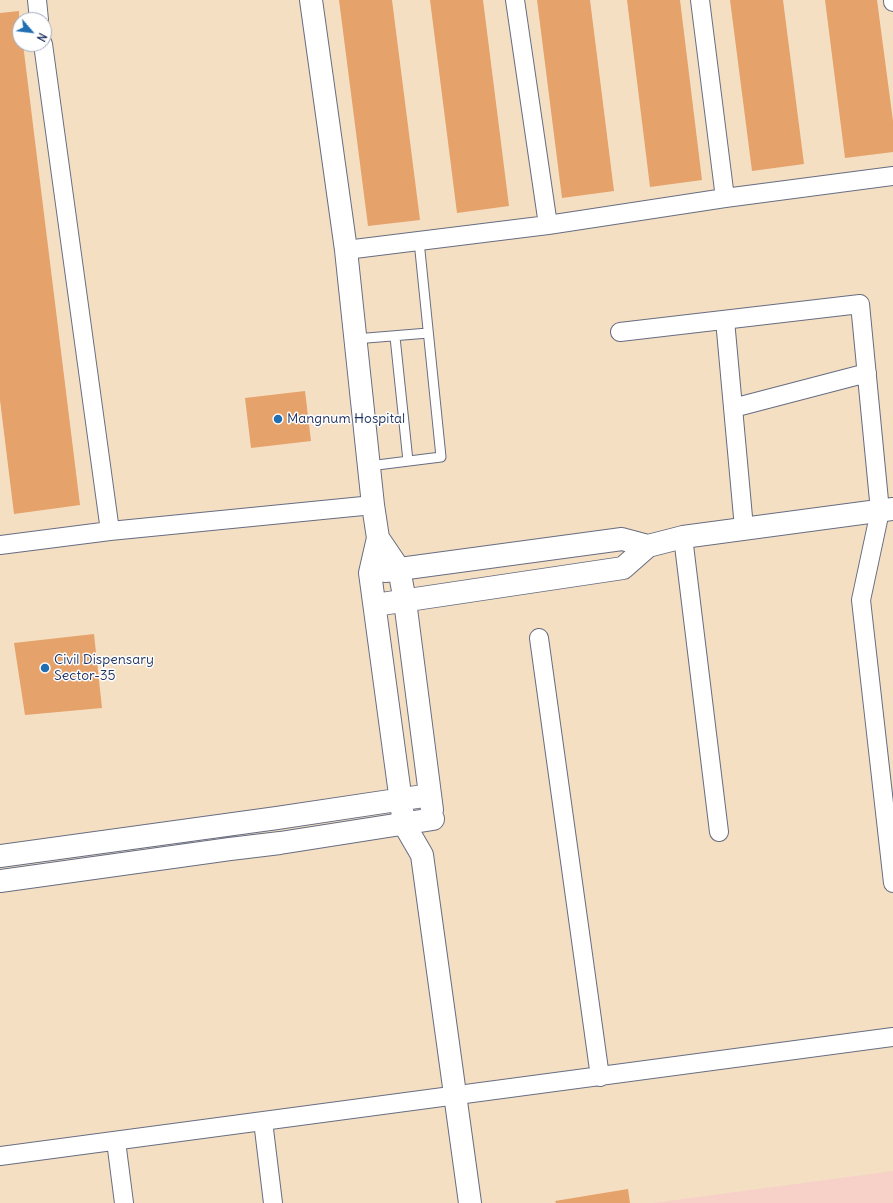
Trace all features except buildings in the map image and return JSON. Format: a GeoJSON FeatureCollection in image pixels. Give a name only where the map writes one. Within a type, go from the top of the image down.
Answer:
{"type":"FeatureCollection","features":[{"type":"Feature","properties":{"kind":"street"},"geometry":{"type":"LineString","coordinates":[[37,0],[38,12]]}},
{"type":"Feature","properties":{"kind":"street"},"geometry":{"type":"LineString","coordinates":[[311,0],[346,250],[373,504],[378,538],[370,573],[404,824],[422,855],[454,1096],[470,1203]]}},
{"type":"Feature","properties":{"kind":"street"},"geometry":{"type":"LineString","coordinates":[[515,0],[548,225]]}},
{"type":"Feature","properties":{"kind":"street"},"geometry":{"type":"LineString","coordinates":[[700,0],[726,198]]}},
{"type":"Feature","properties":{"kind":"street"},"geometry":{"type":"LineString","coordinates":[[44,52],[110,531]]}},
{"type":"Feature","properties":{"kind":"street"},"geometry":{"type":"LineString","coordinates":[[346,250],[548,225],[726,198],[893,176]]}},
{"type":"Feature","properties":{"kind":"street"},"geometry":{"type":"LineString","coordinates":[[620,332],[860,304],[867,373],[886,510],[861,600],[893,883]]}},
{"type":"Feature","properties":{"kind":"street"},"geometry":{"type":"LineString","coordinates":[[725,320],[744,528]]}},
{"type":"Feature","properties":{"kind":"street"},"geometry":{"type":"LineString","coordinates":[[733,408],[867,373]]}},
{"type":"Feature","properties":{"kind":"street"},"geometry":{"type":"LineString","coordinates":[[0,545],[110,531],[373,504]]}},
{"type":"Feature","properties":{"kind":"street"},"geometry":{"type":"LineString","coordinates":[[375,605],[623,568],[648,546],[683,536],[886,510]]}},
{"type":"Feature","properties":{"kind":"street"},"geometry":{"type":"LineString","coordinates":[[683,536],[719,832]]}},
{"type":"Feature","properties":{"kind":"street"},"geometry":{"type":"LineString","coordinates":[[378,538],[399,569],[405,601],[433,819],[422,855]]}},
{"type":"Feature","properties":{"kind":"street"},"geometry":{"type":"LineString","coordinates":[[370,573],[622,538],[648,546]]}},
{"type":"Feature","properties":{"kind":"street"},"geometry":{"type":"LineString","coordinates":[[539,638],[600,1077]]}},
{"type":"Feature","properties":{"kind":"street"},"geometry":{"type":"LineString","coordinates":[[0,856],[430,795]]}},
{"type":"Feature","properties":{"kind":"street"},"geometry":{"type":"LineString","coordinates":[[0,881],[130,862],[280,843],[433,819]]}},
{"type":"Feature","properties":{"kind":"street"},"geometry":{"type":"LineString","coordinates":[[125,838],[130,862]]}},
{"type":"Feature","properties":{"kind":"street"},"geometry":{"type":"LineString","coordinates":[[0,1156],[893,1037]]}},
{"type":"Feature","properties":{"kind":"street"},"geometry":{"type":"LineString","coordinates":[[263,1121],[273,1203]]}},
{"type":"Feature","properties":{"kind":"street"},"geometry":{"type":"LineString","coordinates":[[116,1141],[124,1203]]}},
{"type":"Feature","properties":{"kind":"lane"},"geometry":{"type":"LineString","coordinates":[[369,466],[441,457],[419,241]]}},
{"type":"Feature","properties":{"kind":"lane"},"geometry":{"type":"LineString","coordinates":[[355,339],[395,337],[428,333]]}},
{"type":"Feature","properties":{"kind":"lane"},"geometry":{"type":"LineString","coordinates":[[395,337],[408,461]]}},
{"type":"Feature","properties":{"kind":"shaded area"},"geometry":{"type":"Polygon","coordinates":[[[893,1171],[893,1203],[653,1203],[893,1171]]]}},
{"type":"Feature","properties":{"kind":"place","name":"Mangnum Hospital"},"geometry":{"type":"Point","coordinates":[278,419]}},
{"type":"Feature","properties":{"kind":"place","name":"Civil Dispensary Sector-35"},"geometry":{"type":"Point","coordinates":[45,668]}}]}
